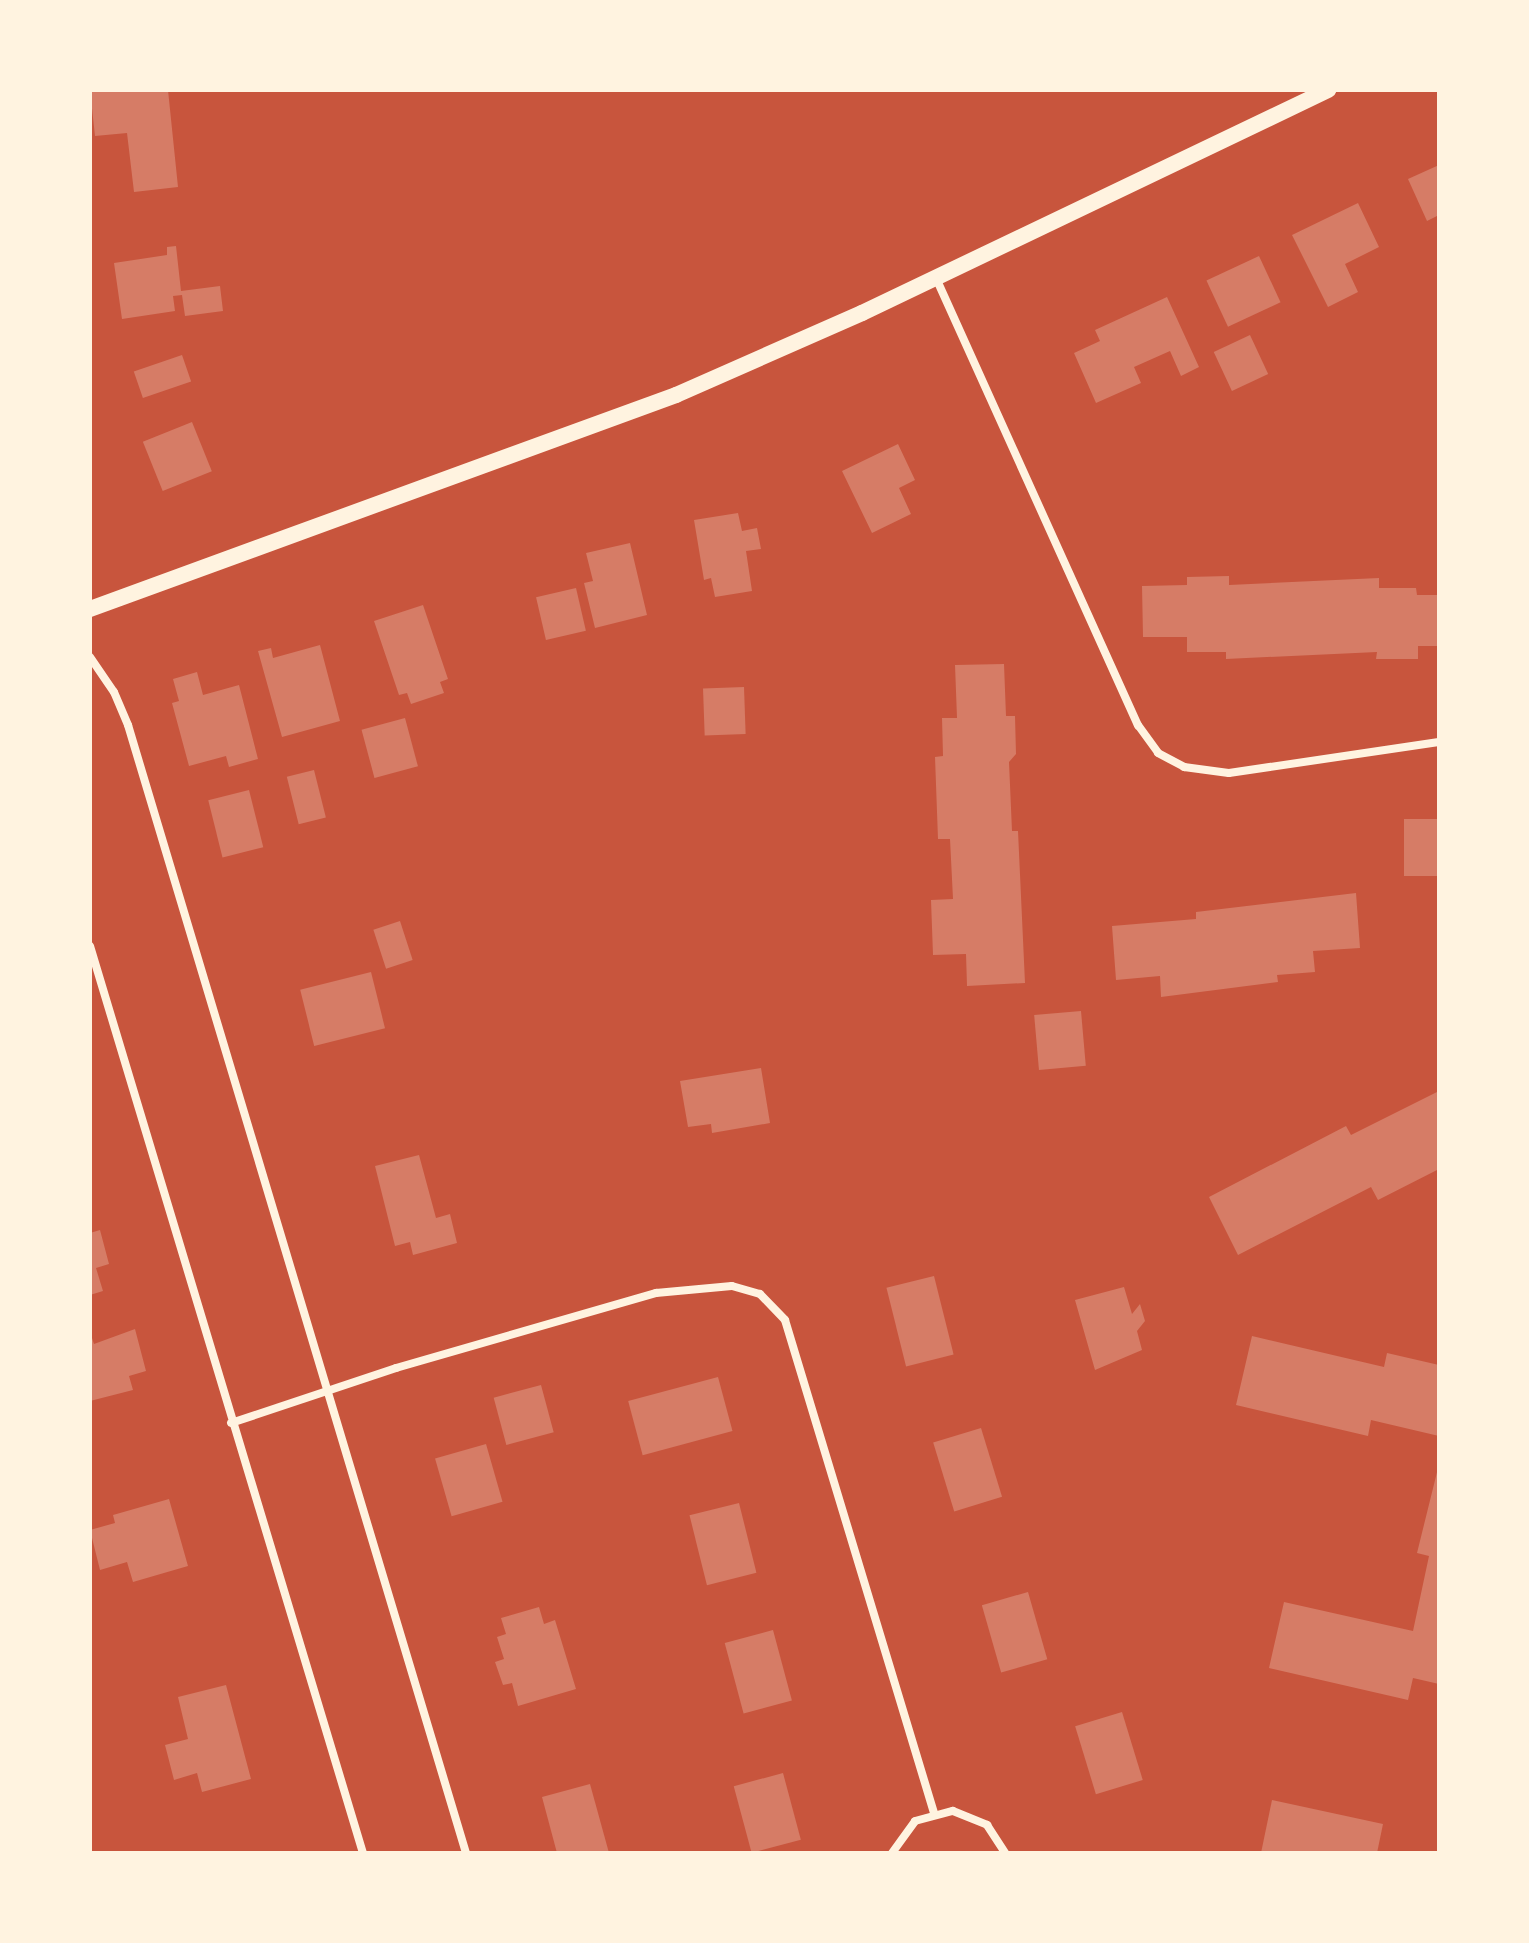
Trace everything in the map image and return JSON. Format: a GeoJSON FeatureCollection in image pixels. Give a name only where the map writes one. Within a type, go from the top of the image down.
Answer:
{"type":"FeatureCollection","features":[{"type":"Feature","properties":{"kind":"main road"},"geometry":{"type":"LineString","coordinates":[[90,609],[617,419],[936,278],[1328,90]]}},
{"type":"Feature","properties":{"kind":"street"},"geometry":{"type":"LineString","coordinates":[[936,278],[1138,725],[1158,753],[1184,767],[1229,773],[1439,742]]}},
{"type":"Feature","properties":{"kind":"street"},"geometry":{"type":"LineString","coordinates":[[90,657],[114,692],[128,725],[332,1391],[466,1853]]}},
{"type":"Feature","properties":{"kind":"street"},"geometry":{"type":"LineString","coordinates":[[90,946],[231,1423],[363,1853]]}},
{"type":"Feature","properties":{"kind":"street"},"geometry":{"type":"LineString","coordinates":[[231,1423],[656,1293],[732,1286],[760,1294],[785,1320],[934,1813]]}},
{"type":"Feature","properties":{"kind":"street"},"geometry":{"type":"LineString","coordinates":[[892,1853],[908,1828],[934,1813],[971,1815],[987,1825],[1005,1853]]}},
{"type":"Feature","properties":{"kind":"building"},"geometry":{"type":"Polygon","coordinates":[[[90,90],[168,90],[178,187],[134,192],[127,133],[95,136],[90,90]]]}},
{"type":"Feature","properties":{"kind":"building"},"geometry":{"type":"Polygon","coordinates":[[[1439,165],[1439,215],[1427,221],[1408,179],[1439,165]]]}},
{"type":"Feature","properties":{"kind":"building"},"geometry":{"type":"Polygon","coordinates":[[[1358,203],[1379,247],[1345,264],[1358,292],[1328,307],[1292,235],[1358,203]]]}},
{"type":"Feature","properties":{"kind":"building"},"geometry":{"type":"Polygon","coordinates":[[[176,246],[181,291],[220,286],[223,311],[185,316],[182,295],[173,296],[175,311],[122,319],[114,263],[167,255],[167,247],[176,246]]]}},
{"type":"Feature","properties":{"kind":"building"},"geometry":{"type":"Polygon","coordinates":[[[1259,256],[1281,302],[1228,327],[1206,281],[1259,256]]]}},
{"type":"Feature","properties":{"kind":"building"},"geometry":{"type":"Polygon","coordinates":[[[1167,297],[1199,367],[1181,376],[1170,351],[1134,367],[1141,383],[1096,403],[1074,353],[1100,341],[1095,330],[1167,297]]]}},
{"type":"Feature","properties":{"kind":"building"},"geometry":{"type":"Polygon","coordinates":[[[1250,335],[1268,374],[1232,391],[1214,352],[1250,335]]]}},
{"type":"Feature","properties":{"kind":"building"},"geometry":{"type":"Polygon","coordinates":[[[182,355],[191,381],[143,398],[134,372],[182,355]]]}},
{"type":"Feature","properties":{"kind":"building"},"geometry":{"type":"Polygon","coordinates":[[[192,422],[212,471],[163,491],[143,442],[192,422]]]}},
{"type":"Feature","properties":{"kind":"building"},"geometry":{"type":"Polygon","coordinates":[[[898,444],[915,480],[899,488],[911,514],[872,533],[842,471],[898,444]]]}},
{"type":"Feature","properties":{"kind":"building"},"geometry":{"type":"Polygon","coordinates":[[[738,513],[742,531],[757,528],[761,549],[746,551],[752,591],[715,597],[711,578],[704,580],[694,520],[738,513]]]}},
{"type":"Feature","properties":{"kind":"building"},"geometry":{"type":"Polygon","coordinates":[[[630,543],[647,615],[595,628],[584,583],[593,581],[586,553],[630,543]]]}},
{"type":"Feature","properties":{"kind":"building"},"geometry":{"type":"Polygon","coordinates":[[[1229,576],[1229,585],[1379,578],[1379,588],[1416,588],[1417,595],[1439,595],[1439,646],[1418,646],[1418,659],[1376,659],[1377,652],[1226,659],[1226,652],[1187,652],[1187,637],[1143,637],[1142,586],[1187,585],[1187,577],[1229,576]]]}},
{"type":"Feature","properties":{"kind":"building"},"geometry":{"type":"Polygon","coordinates":[[[576,588],[586,631],[546,640],[536,597],[576,588]]]}},
{"type":"Feature","properties":{"kind":"building"},"geometry":{"type":"Polygon","coordinates":[[[423,605],[448,679],[440,682],[444,693],[411,704],[407,693],[399,695],[374,621],[423,605]]]}},
{"type":"Feature","properties":{"kind":"building"},"geometry":{"type":"Polygon","coordinates":[[[320,645],[340,721],[282,737],[258,651],[271,648],[273,658],[320,645]]]}},
{"type":"Feature","properties":{"kind":"building"},"geometry":{"type":"Polygon","coordinates":[[[1004,664],[1006,716],[1015,716],[1016,754],[1009,762],[1012,831],[1018,831],[1025,983],[967,986],[966,954],[933,955],[931,900],[953,899],[950,839],[938,839],[935,757],[943,756],[942,718],[957,718],[955,665],[1004,664]]]}},
{"type":"Feature","properties":{"kind":"building"},"geometry":{"type":"Polygon","coordinates":[[[197,672],[203,695],[239,685],[258,759],[229,767],[226,756],[189,766],[172,703],[179,701],[173,679],[197,672]]]}},
{"type":"Feature","properties":{"kind":"building"},"geometry":{"type":"Polygon","coordinates":[[[744,687],[746,734],[705,735],[703,688],[744,687]]]}},
{"type":"Feature","properties":{"kind":"building"},"geometry":{"type":"Polygon","coordinates":[[[405,718],[418,766],[374,778],[362,730],[405,718]]]}},
{"type":"Feature","properties":{"kind":"building"},"geometry":{"type":"Polygon","coordinates":[[[314,770],[326,818],[299,824],[287,777],[314,770]]]}},
{"type":"Feature","properties":{"kind":"building"},"geometry":{"type":"Polygon","coordinates":[[[249,790],[263,847],[223,857],[208,800],[249,790]]]}},
{"type":"Feature","properties":{"kind":"building"},"geometry":{"type":"Polygon","coordinates":[[[1404,819],[1439,819],[1439,876],[1404,876],[1404,819]]]}},
{"type":"Feature","properties":{"kind":"building"},"geometry":{"type":"Polygon","coordinates":[[[1356,893],[1360,948],[1313,951],[1315,972],[1277,975],[1278,982],[1161,997],[1160,976],[1116,980],[1112,926],[1196,919],[1196,912],[1356,893]]]}},
{"type":"Feature","properties":{"kind":"building"},"geometry":{"type":"Polygon","coordinates":[[[400,921],[413,960],[386,969],[373,930],[400,921]]]}},
{"type":"Feature","properties":{"kind":"building"},"geometry":{"type":"Polygon","coordinates":[[[371,972],[385,1028],[314,1046],[300,990],[371,972]]]}},
{"type":"Feature","properties":{"kind":"building"},"geometry":{"type":"Polygon","coordinates":[[[1081,1011],[1086,1066],[1039,1070],[1034,1015],[1081,1011]]]}},
{"type":"Feature","properties":{"kind":"building"},"geometry":{"type":"Polygon","coordinates":[[[761,1068],[770,1123],[712,1133],[711,1124],[688,1127],[680,1081],[761,1068]]]}},
{"type":"Feature","properties":{"kind":"building"},"geometry":{"type":"Polygon","coordinates":[[[1439,1091],[1439,1169],[1378,1200],[1371,1187],[1238,1255],[1209,1197],[1346,1126],[1351,1135],[1439,1091]]]}},
{"type":"Feature","properties":{"kind":"building"},"geometry":{"type":"Polygon","coordinates":[[[419,1155],[436,1218],[450,1214],[457,1243],[413,1255],[410,1242],[395,1246],[375,1166],[419,1155]]]}},
{"type":"Feature","properties":{"kind":"building"},"geometry":{"type":"Polygon","coordinates":[[[100,1230],[109,1264],[96,1268],[103,1291],[90,1295],[90,1233],[100,1230]]]}},
{"type":"Feature","properties":{"kind":"building"},"geometry":{"type":"Polygon","coordinates":[[[934,1276],[954,1355],[906,1366],[886,1288],[934,1276]]]}},
{"type":"Feature","properties":{"kind":"building"},"geometry":{"type":"Polygon","coordinates":[[[1124,1287],[1132,1314],[1140,1304],[1145,1321],[1137,1331],[1142,1350],[1095,1370],[1075,1300],[1124,1287]]]}},
{"type":"Feature","properties":{"kind":"building"},"geometry":{"type":"Polygon","coordinates":[[[135,1329],[146,1371],[129,1376],[133,1390],[90,1401],[90,1332],[94,1344],[135,1329]]]}},
{"type":"Feature","properties":{"kind":"building"},"geometry":{"type":"Polygon","coordinates":[[[1252,1336],[1384,1367],[1387,1353],[1439,1365],[1439,1436],[1371,1420],[1368,1436],[1236,1405],[1252,1336]]]}},
{"type":"Feature","properties":{"kind":"building"},"geometry":{"type":"Polygon","coordinates":[[[718,1377],[732,1431],[643,1455],[628,1401],[718,1377]]]}},
{"type":"Feature","properties":{"kind":"building"},"geometry":{"type":"Polygon","coordinates":[[[541,1385],[554,1432],[506,1445],[494,1398],[541,1385]]]}},
{"type":"Feature","properties":{"kind":"building"},"geometry":{"type":"Polygon","coordinates":[[[981,1428],[1002,1497],[954,1511],[933,1443],[981,1428]]]}},
{"type":"Feature","properties":{"kind":"building"},"geometry":{"type":"Polygon","coordinates":[[[486,1444],[503,1502],[452,1516],[435,1459],[486,1444]]]}},
{"type":"Feature","properties":{"kind":"building"},"geometry":{"type":"Polygon","coordinates":[[[1439,1464],[1439,1684],[1413,1678],[1408,1700],[1269,1668],[1284,1602],[1413,1631],[1429,1556],[1417,1553],[1439,1464]]]}},
{"type":"Feature","properties":{"kind":"building"},"geometry":{"type":"Polygon","coordinates":[[[169,1499],[188,1566],[133,1582],[127,1562],[100,1570],[90,1530],[115,1523],[113,1515],[169,1499]]]}},
{"type":"Feature","properties":{"kind":"building"},"geometry":{"type":"Polygon","coordinates":[[[739,1503],[756,1573],[707,1585],[690,1515],[739,1503]]]}},
{"type":"Feature","properties":{"kind":"building"},"geometry":{"type":"Polygon","coordinates":[[[1028,1592],[1047,1659],[1001,1673],[982,1605],[1028,1592]]]}},
{"type":"Feature","properties":{"kind":"building"},"geometry":{"type":"Polygon","coordinates":[[[539,1607],[544,1624],[555,1620],[576,1689],[518,1706],[512,1683],[503,1685],[495,1662],[504,1659],[497,1637],[506,1634],[501,1618],[539,1607]]]}},
{"type":"Feature","properties":{"kind":"building"},"geometry":{"type":"Polygon","coordinates":[[[773,1630],[792,1701],[744,1713],[725,1643],[773,1630]]]}},
{"type":"Feature","properties":{"kind":"building"},"geometry":{"type":"Polygon","coordinates":[[[226,1685],[251,1779],[202,1792],[197,1773],[174,1780],[165,1745],[188,1739],[178,1697],[226,1685]]]}},
{"type":"Feature","properties":{"kind":"building"},"geometry":{"type":"Polygon","coordinates":[[[1122,1712],[1143,1780],[1096,1794],[1075,1726],[1122,1712]]]}},
{"type":"Feature","properties":{"kind":"building"},"geometry":{"type":"Polygon","coordinates":[[[783,1773],[801,1840],[752,1853],[734,1786],[783,1773]]]}},
{"type":"Feature","properties":{"kind":"building"},"geometry":{"type":"Polygon","coordinates":[[[590,1784],[609,1853],[557,1853],[542,1797],[590,1784]]]}},
{"type":"Feature","properties":{"kind":"building"},"geometry":{"type":"Polygon","coordinates":[[[1272,1800],[1383,1824],[1377,1853],[1261,1853],[1272,1800]]]}}]}
